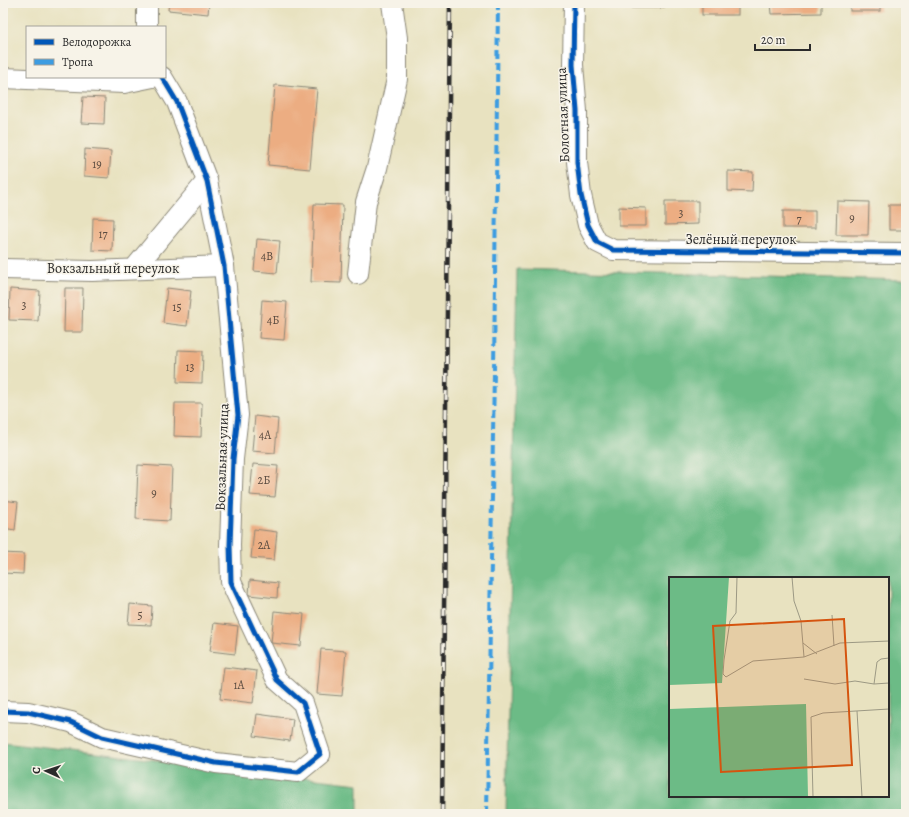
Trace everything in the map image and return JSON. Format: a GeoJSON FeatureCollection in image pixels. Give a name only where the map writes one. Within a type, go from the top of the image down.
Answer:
{"type":"FeatureCollection","features":[{"type":"Feature","properties":{"kind":"street"},"geometry":{"type":"LineString","coordinates":[[147,3],[147,26]]}},
{"type":"Feature","properties":{"kind":"street"},"geometry":{"type":"LineString","coordinates":[[358,274],[366,202],[376,168],[397,79],[397,38],[392,3]]}},
{"type":"Feature","properties":{"kind":"street","name":"Болотная улица"},"geometry":{"type":"LineString","coordinates":[[574,3],[573,65],[577,111],[577,162],[581,195],[588,225]]}},
{"type":"Feature","properties":{"kind":"street"},"geometry":{"type":"LineString","coordinates":[[3,78],[124,83],[148,78]]}},
{"type":"Feature","properties":{"kind":"street","name":"Вокзальная улица"},"geometry":{"type":"LineString","coordinates":[[3,711],[28,712],[70,722],[102,736],[216,763],[298,772],[320,754],[303,703],[277,680],[232,582],[230,545],[233,459],[238,415],[224,266],[207,181],[177,102],[163,78]]}},
{"type":"Feature","properties":{"kind":"street"},"geometry":{"type":"LineString","coordinates":[[134,268],[207,181]]}},
{"type":"Feature","properties":{"kind":"street","name":"Зелёный переулок"},"geometry":{"type":"LineString","coordinates":[[588,225],[597,242],[613,250],[906,253]]}},
{"type":"Feature","properties":{"kind":"street","name":"Вокзальный переулок"},"geometry":{"type":"LineString","coordinates":[[3,269],[92,271],[134,268],[224,266]]}},
{"type":"Feature","properties":{"kind":"green space"},"geometry":{"type":"Polygon","coordinates":[[[517,269],[906,280],[906,814],[506,814],[517,269]]]}},
{"type":"Feature","properties":{"kind":"green space"},"geometry":{"type":"Polygon","coordinates":[[[3,742],[358,784],[358,814],[3,814],[3,742]]]}},
{"type":"Feature","properties":{"kind":"building"},"geometry":{"type":"Polygon","coordinates":[[[169,3],[209,3],[208,14],[168,10],[169,3]]]}},
{"type":"Feature","properties":{"kind":"building"},"geometry":{"type":"Polygon","coordinates":[[[620,3],[664,3],[664,8],[620,8],[620,3]]]}},
{"type":"Feature","properties":{"kind":"building"},"geometry":{"type":"Polygon","coordinates":[[[702,3],[738,3],[738,15],[702,15],[702,3]]]}},
{"type":"Feature","properties":{"kind":"building"},"geometry":{"type":"Polygon","coordinates":[[[770,3],[821,3],[821,13],[771,14],[770,3]]]}},
{"type":"Feature","properties":{"kind":"building"},"geometry":{"type":"Polygon","coordinates":[[[850,3],[880,3],[880,11],[850,11],[850,3]]]}},
{"type":"Feature","properties":{"kind":"building"},"geometry":{"type":"Polygon","coordinates":[[[275,85],[317,89],[310,169],[268,165],[275,85]]]}},
{"type":"Feature","properties":{"kind":"building"},"geometry":{"type":"Polygon","coordinates":[[[83,97],[105,98],[104,124],[81,123],[83,97]]]}},
{"type":"Feature","properties":{"kind":"building"},"geometry":{"type":"Polygon","coordinates":[[[85,149],[111,151],[109,178],[84,176],[85,149]]]}},
{"type":"Feature","properties":{"kind":"building"},"geometry":{"type":"Polygon","coordinates":[[[728,171],[753,172],[752,192],[728,191],[728,171]]]}},
{"type":"Feature","properties":{"kind":"building"},"geometry":{"type":"Polygon","coordinates":[[[665,201],[698,201],[698,224],[665,225],[665,201]]]}},
{"type":"Feature","properties":{"kind":"building"},"geometry":{"type":"Polygon","coordinates":[[[837,201],[869,202],[868,235],[836,235],[837,201]]]}},
{"type":"Feature","properties":{"kind":"building"},"geometry":{"type":"Polygon","coordinates":[[[314,204],[343,205],[341,283],[311,282],[314,204]]]}},
{"type":"Feature","properties":{"kind":"building"},"geometry":{"type":"Polygon","coordinates":[[[889,205],[906,205],[906,230],[889,230],[889,205]]]}},
{"type":"Feature","properties":{"kind":"building"},"geometry":{"type":"Polygon","coordinates":[[[619,207],[646,208],[646,226],[619,226],[619,207]]]}},
{"type":"Feature","properties":{"kind":"building"},"geometry":{"type":"Polygon","coordinates":[[[783,211],[815,211],[815,228],[783,228],[783,211]]]}},
{"type":"Feature","properties":{"kind":"building"},"geometry":{"type":"Polygon","coordinates":[[[93,218],[113,219],[112,251],[92,250],[93,218]]]}},
{"type":"Feature","properties":{"kind":"building"},"geometry":{"type":"Polygon","coordinates":[[[257,239],[280,241],[277,273],[254,271],[257,239]]]}},
{"type":"Feature","properties":{"kind":"building"},"geometry":{"type":"Polygon","coordinates":[[[65,288],[83,288],[82,332],[64,332],[65,288]]]}},
{"type":"Feature","properties":{"kind":"building"},"geometry":{"type":"Polygon","coordinates":[[[167,288],[191,291],[187,326],[163,323],[167,288]]]}},
{"type":"Feature","properties":{"kind":"building"},"geometry":{"type":"Polygon","coordinates":[[[10,289],[40,291],[38,321],[9,320],[10,289]]]}},
{"type":"Feature","properties":{"kind":"building"},"geometry":{"type":"Polygon","coordinates":[[[262,300],[287,302],[284,340],[259,338],[262,300]]]}},
{"type":"Feature","properties":{"kind":"building"},"geometry":{"type":"Polygon","coordinates":[[[178,350],[203,351],[202,383],[177,382],[178,350]]]}},
{"type":"Feature","properties":{"kind":"building"},"geometry":{"type":"Polygon","coordinates":[[[175,403],[202,403],[201,437],[174,436],[175,403]]]}},
{"type":"Feature","properties":{"kind":"building"},"geometry":{"type":"Polygon","coordinates":[[[255,416],[278,419],[275,453],[252,451],[255,416]]]}},
{"type":"Feature","properties":{"kind":"building"},"geometry":{"type":"Polygon","coordinates":[[[253,464],[278,466],[275,497],[250,495],[253,464]]]}},
{"type":"Feature","properties":{"kind":"building"},"geometry":{"type":"Polygon","coordinates":[[[138,465],[172,467],[170,521],[136,519],[138,465]]]}},
{"type":"Feature","properties":{"kind":"building"},"geometry":{"type":"Polygon","coordinates":[[[3,500],[18,502],[15,530],[3,528],[3,500]]]}},
{"type":"Feature","properties":{"kind":"building"},"geometry":{"type":"Polygon","coordinates":[[[254,529],[277,532],[274,560],[251,558],[254,529]]]}},
{"type":"Feature","properties":{"kind":"building"},"geometry":{"type":"Polygon","coordinates":[[[3,553],[24,554],[23,574],[3,573],[3,553]]]}},
{"type":"Feature","properties":{"kind":"building"},"geometry":{"type":"Polygon","coordinates":[[[250,580],[278,583],[277,598],[249,595],[250,580]]]}},
{"type":"Feature","properties":{"kind":"building"},"geometry":{"type":"Polygon","coordinates":[[[130,604],[152,606],[151,625],[128,624],[130,604]]]}},
{"type":"Feature","properties":{"kind":"building"},"geometry":{"type":"Polygon","coordinates":[[[274,611],[304,614],[301,646],[271,643],[274,611]]]}},
{"type":"Feature","properties":{"kind":"building"},"geometry":{"type":"Polygon","coordinates":[[[214,623],[238,626],[235,654],[210,651],[214,623]]]}},
{"type":"Feature","properties":{"kind":"building"},"geometry":{"type":"Polygon","coordinates":[[[321,649],[346,651],[342,696],[317,694],[321,649]]]}},
{"type":"Feature","properties":{"kind":"building"},"geometry":{"type":"Polygon","coordinates":[[[224,667],[257,671],[253,703],[220,699],[224,667]]]}},
{"type":"Feature","properties":{"kind":"building"},"geometry":{"type":"Polygon","coordinates":[[[257,714],[293,719],[290,741],[254,736],[257,714]]]}},
{"type":"Feature","properties":{"kind":"railway"},"geometry":{"type":"LineString","coordinates":[[442,814],[450,3]]}},
{"type":"Feature","properties":{"kind":"marked path"},"geometry":{"type":"LineString","coordinates":[[487,814],[498,3]]}},
{"type":"Feature","properties":{"kind":"cycle path"},"geometry":{"type":"LineString","coordinates":[[574,3],[573,65],[577,111],[577,162],[581,195],[588,225],[597,242],[613,250],[906,253]]}},
{"type":"Feature","properties":{"kind":"cycle path"},"geometry":{"type":"LineString","coordinates":[[3,711],[28,712],[71,722],[102,737],[216,763],[298,772],[320,754],[303,703],[277,680],[231,582],[230,545],[233,459],[238,415],[224,266],[207,181],[177,102],[163,78]]}}]}
